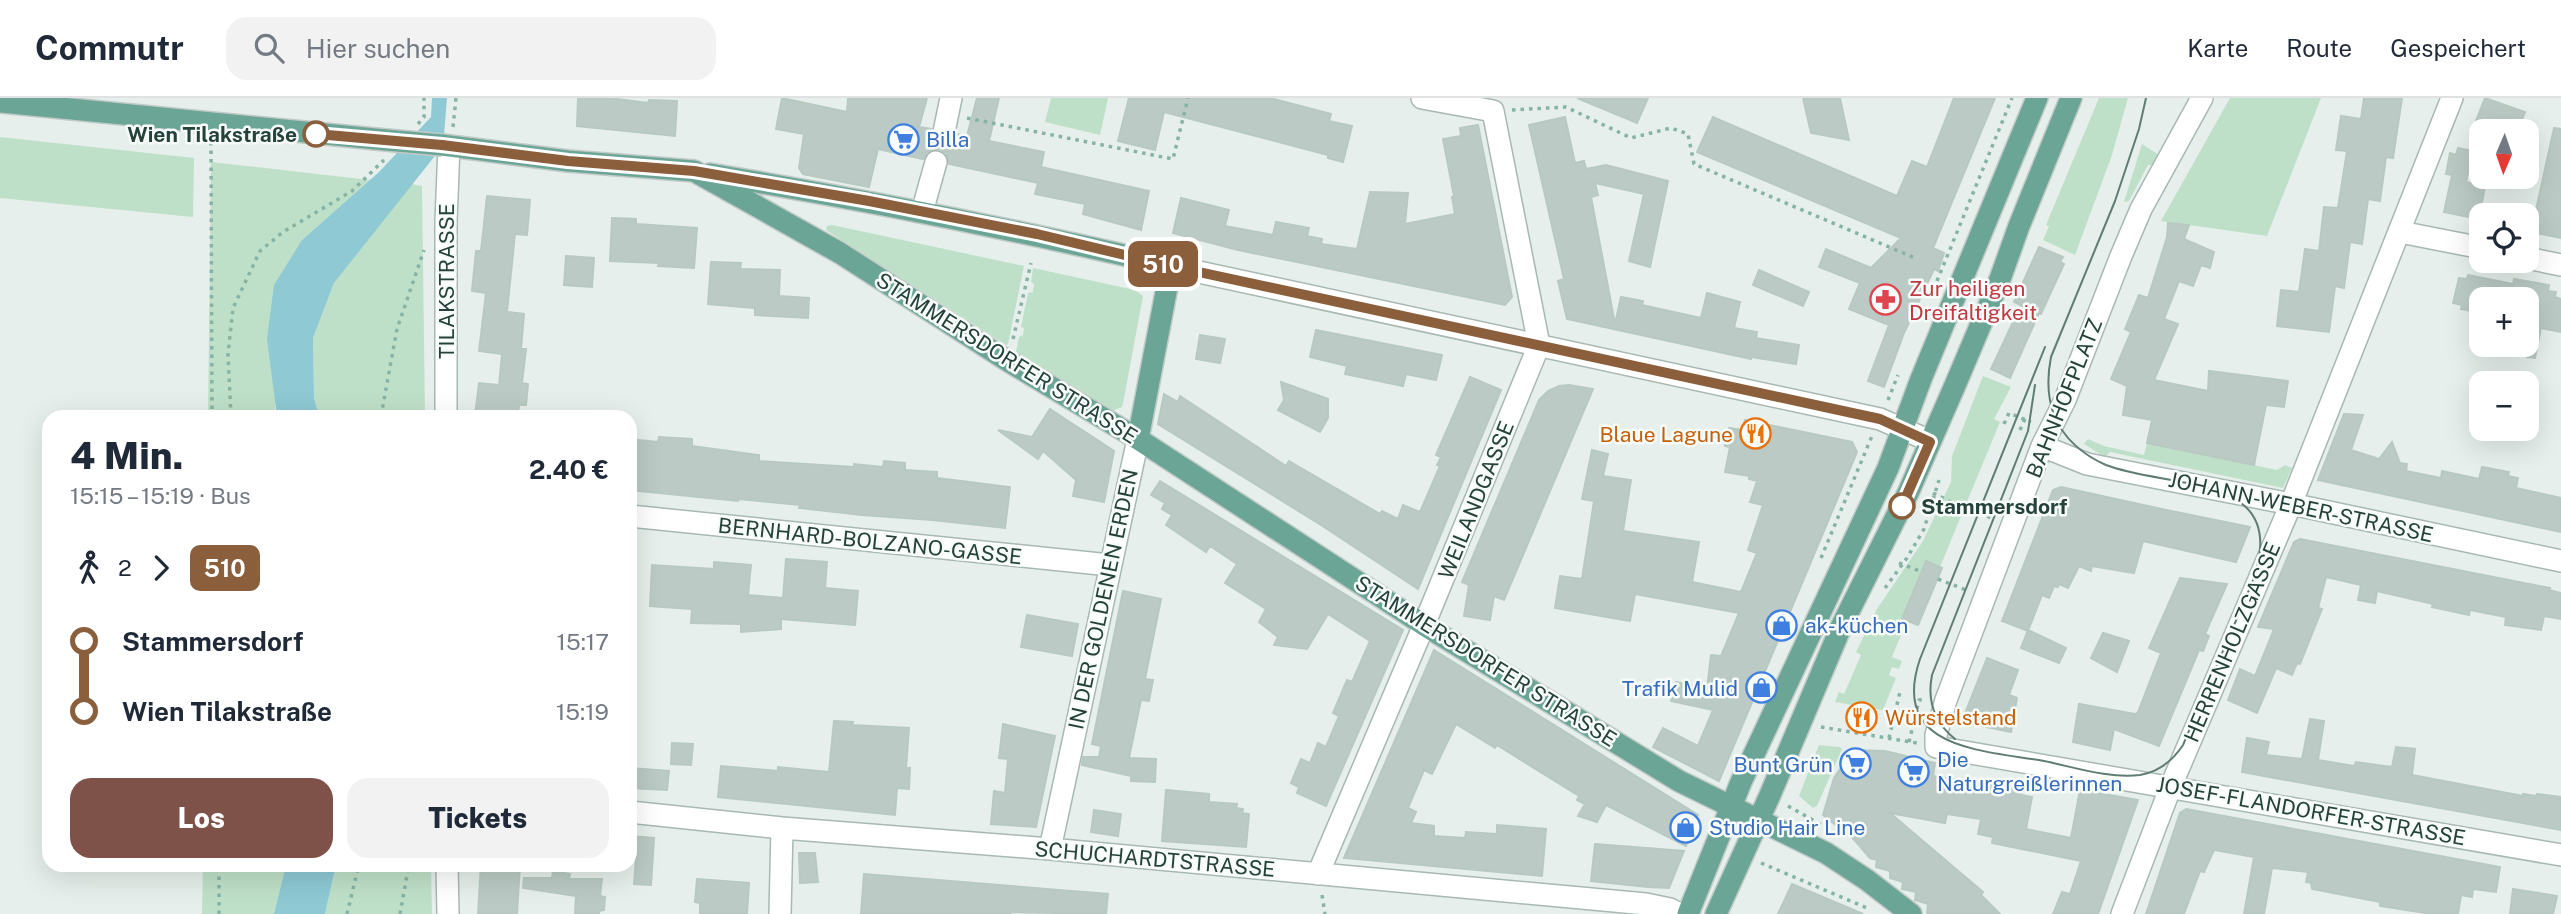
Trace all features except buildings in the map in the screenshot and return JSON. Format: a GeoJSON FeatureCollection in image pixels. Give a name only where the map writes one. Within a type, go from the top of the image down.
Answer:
{"type":"FeatureCollection","features":[{"type":"Feature","properties":{"kind":"main road"},"geometry":{"type":"LineString","coordinates":[[1688,914],[1731,807],[1888,468],[2037,98]]}},
{"type":"Feature","properties":{"kind":"main road"},"geometry":{"type":"LineString","coordinates":[[1716,914],[1840,627],[1913,482],[2000,279],[2071,98]]}},
{"type":"Feature","properties":{"kind":"main road","name":"STAMMERSDORFER STRASSE"},"geometry":{"type":"LineString","coordinates":[[0,102],[211,124],[388,148],[446,146],[568,161],[694,171],[840,253],[1138,439],[1424,625],[1679,781],[1826,853],[1911,914]]}},
{"type":"Feature","properties":{"kind":"main road"},"geometry":{"type":"LineString","coordinates":[[694,171],[1037,234],[1171,266]]}},
{"type":"Feature","properties":{"kind":"main road","name":"IN DER GOLDENEN ERDEN"},"geometry":{"type":"LineString","coordinates":[[1138,439],[1171,266]]}},
{"type":"Feature","properties":{"kind":"street"},"geometry":{"type":"LineString","coordinates":[[1422,98],[1493,111],[1539,345]]}},
{"type":"Feature","properties":{"kind":"street","name":"BAHNHOFPLATZ"},"geometry":{"type":"LineString","coordinates":[[1936,747],[1936,735],[1946,700],[2042,446],[2065,400],[2141,208],[2203,98]]}},
{"type":"Feature","properties":{"kind":"street","name":"HERRENHOLZGASSE"},"geometry":{"type":"LineString","coordinates":[[2122,914],[2171,786],[2291,503],[2452,98]]}},
{"type":"Feature","properties":{"kind":"street","name":"TILAKSTRASSE"},"geometry":{"type":"LineString","coordinates":[[446,146],[446,410]]}},
{"type":"Feature","properties":{"kind":"street"},"geometry":{"type":"LineString","coordinates":[[922,212],[936,162]]}},
{"type":"Feature","properties":{"kind":"street"},"geometry":{"type":"LineString","coordinates":[[2400,232],[2469,245]]}},
{"type":"Feature","properties":{"kind":"street"},"geometry":{"type":"LineString","coordinates":[[2539,260],[2561,265]]}},
{"type":"Feature","properties":{"kind":"street"},"geometry":{"type":"LineString","coordinates":[[1171,266],[1880,419],[1930,442]]}},
{"type":"Feature","properties":{"kind":"street","name":"WEILANDGASSE"},"geometry":{"type":"LineString","coordinates":[[1318,874],[1539,345]]}},
{"type":"Feature","properties":{"kind":"street","name":"IN DER GOLDENEN ERDEN"},"geometry":{"type":"LineString","coordinates":[[1050,849],[1138,439]]}},
{"type":"Feature","properties":{"kind":"street","name":"JOHANN-WEBER-STRASSE"},"geometry":{"type":"LineString","coordinates":[[2042,446],[2087,464],[2291,503],[2561,561]]}},
{"type":"Feature","properties":{"kind":"street","name":"BERNHARD-BOLZANO-GASSE"},"geometry":{"type":"LineString","coordinates":[[637,517],[1110,565]]}},
{"type":"Feature","properties":{"kind":"street","name":"JOSEF-FLANDORFER-STRASSE"},"geometry":{"type":"LineString","coordinates":[[1936,747],[2561,855]]}},
{"type":"Feature","properties":{"kind":"street","name":"SCHUCHARDTSTRASSE"},"geometry":{"type":"LineString","coordinates":[[637,813],[782,828],[1050,849],[1646,904],[1670,909],[1679,914]]}},
{"type":"Feature","properties":{"kind":"street"},"geometry":{"type":"LineString","coordinates":[[780,914],[782,828]]}},
{"type":"Feature","properties":{"kind":"street"},"geometry":{"type":"LineString","coordinates":[[447,872],[448,914]]}},
{"type":"Feature","properties":{"kind":"path"},"geometry":{"type":"LineString","coordinates":[[415,128],[424,117],[424,98]]}},
{"type":"Feature","properties":{"kind":"path"},"geometry":{"type":"LineString","coordinates":[[446,146],[456,98]]}},
{"type":"Feature","properties":{"kind":"path"},"geometry":{"type":"LineString","coordinates":[[947,115],[1172,159],[1188,98]]}},
{"type":"Feature","properties":{"kind":"path"},"geometry":{"type":"LineString","coordinates":[[1493,111],[1566,107],[1631,138],[1671,128],[1688,134],[1694,164],[1915,258]]}},
{"type":"Feature","properties":{"kind":"path"},"geometry":{"type":"LineString","coordinates":[[211,124],[212,410]]}},
{"type":"Feature","properties":{"kind":"path"},"geometry":{"type":"LineString","coordinates":[[231,410],[228,354],[233,308],[260,251],[282,232],[352,191],[388,148]]}},
{"type":"Feature","properties":{"kind":"path"},"geometry":{"type":"LineString","coordinates":[[382,410],[397,329],[425,247]]}},
{"type":"Feature","properties":{"kind":"path"},"geometry":{"type":"LineString","coordinates":[[1008,360],[1031,263]]}},
{"type":"Feature","properties":{"kind":"path"},"geometry":{"type":"LineString","coordinates":[[2004,424],[2009,413],[2039,425],[2042,446]]}},
{"type":"Feature","properties":{"kind":"path"},"geometry":{"type":"LineString","coordinates":[[2020,430],[2025,419]]}},
{"type":"Feature","properties":{"kind":"path"},"geometry":{"type":"LineString","coordinates":[[1867,451],[1876,461],[1888,468]]}},
{"type":"Feature","properties":{"kind":"path"},"geometry":{"type":"LineString","coordinates":[[1879,596],[1924,529],[1942,468]]}},
{"type":"Feature","properties":{"kind":"path"},"geometry":{"type":"LineString","coordinates":[[1913,482],[2011,528]]}},
{"type":"Feature","properties":{"kind":"path"},"geometry":{"type":"LineString","coordinates":[[1901,563],[1922,572]]}},
{"type":"Feature","properties":{"kind":"path"},"geometry":{"type":"LineString","coordinates":[[1938,579],[1968,591]]}},
{"type":"Feature","properties":{"kind":"path"},"geometry":{"type":"LineString","coordinates":[[1889,738],[1900,692]]}},
{"type":"Feature","properties":{"kind":"path"},"geometry":{"type":"LineString","coordinates":[[1815,731],[1823,718]]}},
{"type":"Feature","properties":{"kind":"path"},"geometry":{"type":"LineString","coordinates":[[1819,726],[1936,747]]}},
{"type":"Feature","properties":{"kind":"path"},"geometry":{"type":"LineString","coordinates":[[1779,828],[1785,804]]}},
{"type":"Feature","properties":{"kind":"path"},"geometry":{"type":"LineString","coordinates":[[1743,852],[1763,864],[1870,909]]}},
{"type":"Feature","properties":{"kind":"path"},"geometry":{"type":"LineString","coordinates":[[219,872],[219,914]]}},
{"type":"Feature","properties":{"kind":"path"},"geometry":{"type":"LineString","coordinates":[[348,914],[357,872]]}},
{"type":"Feature","properties":{"kind":"path"},"geometry":{"type":"LineString","coordinates":[[400,914],[408,872]]}},
{"type":"Feature","properties":{"kind":"green space"},"geometry":{"type":"Polygon","coordinates":[[[1051,98],[1108,98],[1100,135],[1045,122],[1051,98]]]}},
{"type":"Feature","properties":{"kind":"green space"},"geometry":{"type":"Polygon","coordinates":[[[2099,98],[2128,98],[2112,155],[2075,255],[2043,240],[2049,226],[2046,225],[2099,98]]]}},
{"type":"Feature","properties":{"kind":"green space"},"geometry":{"type":"Polygon","coordinates":[[[2230,98],[2321,98],[2267,236],[2161,221],[2230,98]]]}},
{"type":"Feature","properties":{"kind":"green space"},"geometry":{"type":"Polygon","coordinates":[[[0,137],[194,158],[193,217],[0,198],[0,137]]]}},
{"type":"Feature","properties":{"kind":"green space"},"geometry":{"type":"Polygon","coordinates":[[[2142,144],[2159,155],[2154,165],[2148,165],[2129,201],[2124,202],[2142,144]]]}},
{"type":"Feature","properties":{"kind":"green space"},"geometry":{"type":"Polygon","coordinates":[[[211,162],[370,180],[302,240],[276,410],[208,410],[211,162]]]}},
{"type":"Feature","properties":{"kind":"green space"},"geometry":{"type":"Polygon","coordinates":[[[411,184],[422,186],[425,410],[317,410],[314,398],[313,338],[334,283],[411,184]]]}},
{"type":"Feature","properties":{"kind":"green space"},"geometry":{"type":"Polygon","coordinates":[[[827,226],[1024,266],[1008,344],[826,230],[827,226]]]}},
{"type":"Feature","properties":{"kind":"green space"},"geometry":{"type":"Polygon","coordinates":[[[1033,268],[1135,290],[1143,296],[1122,407],[1112,411],[1016,352],[1019,337],[1023,335],[1024,328],[1021,327],[1028,293],[1033,292],[1033,268]]]}},
{"type":"Feature","properties":{"kind":"green space"},"geometry":{"type":"Polygon","coordinates":[[[1983,376],[2011,387],[1994,419],[2000,422],[1940,567],[1926,562],[1902,619],[1907,621],[1892,657],[1902,661],[1899,669],[1892,667],[1889,675],[1896,678],[1883,710],[1835,702],[1839,692],[1844,694],[1861,655],[1856,652],[1877,609],[1923,541],[1951,482],[1952,456],[1983,376]]]}},
{"type":"Feature","properties":{"kind":"green space"},"geometry":{"type":"Polygon","coordinates":[[[2088,439],[2104,446],[2144,455],[2147,443],[2277,470],[2285,465],[2292,468],[2283,488],[2110,452],[2105,457],[2084,444],[2088,439]]]}},
{"type":"Feature","properties":{"kind":"green space"},"geometry":{"type":"Polygon","coordinates":[[[1819,745],[1842,749],[1817,806],[1813,808],[1799,796],[1819,745]]]}},
{"type":"Feature","properties":{"kind":"green space"},"geometry":{"type":"Polygon","coordinates":[[[203,872],[284,872],[274,914],[202,914],[203,872]]]}},
{"type":"Feature","properties":{"kind":"green space"},"geometry":{"type":"Polygon","coordinates":[[[334,872],[431,872],[432,914],[325,914],[334,872]]]}},
{"type":"Feature","properties":{"kind":"water"},"geometry":{"type":"Polygon","coordinates":[[[432,98],[447,98],[444,135],[438,152],[334,283],[313,338],[314,398],[317,410],[276,410],[267,339],[274,285],[302,240],[379,172],[431,117],[432,98]]]}},
{"type":"Feature","properties":{"kind":"water"},"geometry":{"type":"Polygon","coordinates":[[[284,872],[334,872],[325,914],[274,914],[284,872]]]}},
{"type":"Feature","properties":{"kind":"tram line"},"geometry":{"type":"LineString","coordinates":[[2045,347],[1920,659],[1914,689],[1918,712],[1930,728],[1947,740],[1970,748],[2104,774],[2140,775],[2165,764],[2183,745],[2252,583],[2260,547],[2256,521],[2241,503],[2219,491],[2132,473],[2098,461],[2068,438],[2058,423],[2050,401],[2048,386],[2051,357],[2115,201],[2139,129],[2146,98]]}},
{"type":"Feature","properties":{"kind":"tram line"},"geometry":{"type":"LineString","coordinates":[[1955,739],[1942,725],[1934,710],[1932,675],[2028,431],[2035,385]]}},
{"type":"Feature","properties":{"kind":"bus line","name":"510"},"geometry":{"type":"LineString","coordinates":[[316,134],[442,145],[568,161],[694,171],[869,201],[1037,234],[1171,266],[1880,419],[1930,442],[1902,506]]}},
{"type":"Feature","properties":{"kind":"place","name":"Wien Tilakstraße"},"geometry":{"type":"Point","coordinates":[316,134]}},
{"type":"Feature","properties":{"kind":"place","name":"Billa"},"geometry":{"type":"Point","coordinates":[903,139]}},
{"type":"Feature","properties":{"kind":"place","name":"Zur heiligen Dreifaltigkeit"},"geometry":{"type":"Point","coordinates":[1886,300]}},
{"type":"Feature","properties":{"kind":"place","name":"Blaue Lagune"},"geometry":{"type":"Point","coordinates":[1756,434]}},
{"type":"Feature","properties":{"kind":"place","name":"Stammersdorf"},"geometry":{"type":"Point","coordinates":[1902,506]}},
{"type":"Feature","properties":{"kind":"place","name":"ak- küchen"},"geometry":{"type":"Point","coordinates":[1782,625]}},
{"type":"Feature","properties":{"kind":"place","name":"Trafik Mulid"},"geometry":{"type":"Point","coordinates":[1761,688]}},
{"type":"Feature","properties":{"kind":"place","name":"Würstelstand"},"geometry":{"type":"Point","coordinates":[1862,717]}},
{"type":"Feature","properties":{"kind":"place","name":"Bunt Grün"},"geometry":{"type":"Point","coordinates":[1856,764]}},
{"type":"Feature","properties":{"kind":"place","name":"Die Naturgreißlerinnen"},"geometry":{"type":"Point","coordinates":[1914,771]}},
{"type":"Feature","properties":{"kind":"place","name":"Studio Hair Line"},"geometry":{"type":"Point","coordinates":[1686,827]}}]}
